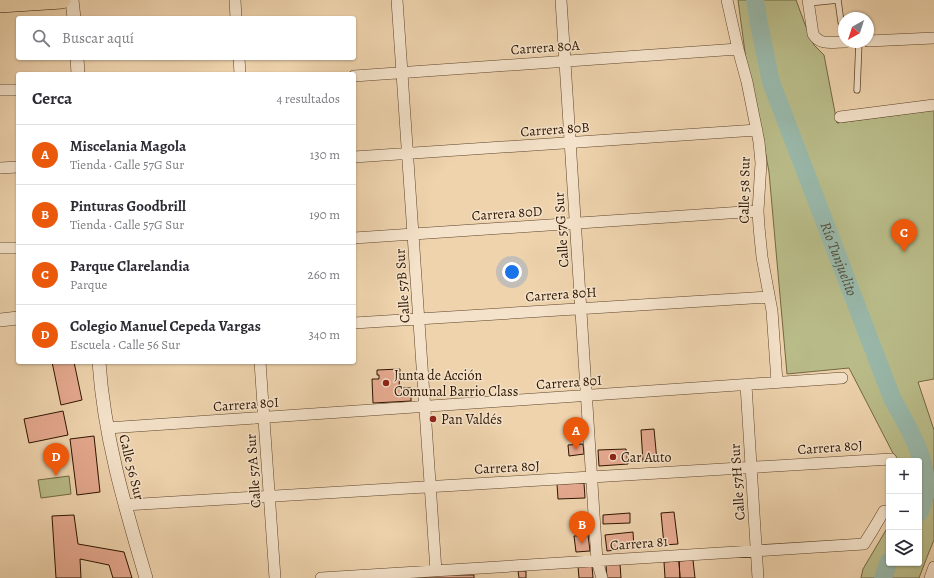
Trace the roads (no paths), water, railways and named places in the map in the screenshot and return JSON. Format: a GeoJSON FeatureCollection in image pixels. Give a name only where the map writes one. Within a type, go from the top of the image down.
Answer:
{"type":"FeatureCollection","features":[{"type":"Feature","properties":{"kind":"main road"},"geometry":{"type":"LineString","coordinates":[[0,4],[62,0]]}},
{"type":"Feature","properties":{"kind":"street"},"geometry":{"type":"LineString","coordinates":[[72,0],[74,16]]}},
{"type":"Feature","properties":{"kind":"street"},"geometry":{"type":"LineString","coordinates":[[235,0],[236,16]]}},
{"type":"Feature","properties":{"kind":"street","name":"Calle 57B Sur"},"geometry":{"type":"LineString","coordinates":[[398,0],[436,571]]}},
{"type":"Feature","properties":{"kind":"street","name":"Calle 57G Sur"},"geometry":{"type":"LineString","coordinates":[[561,0],[597,561],[602,578]]}},
{"type":"Feature","properties":{"kind":"street","name":"Calle 58 Sur"},"geometry":{"type":"LineString","coordinates":[[727,0],[757,130],[761,163],[758,228],[772,311],[777,382]]}},
{"type":"Feature","properties":{"kind":"street"},"geometry":{"type":"LineString","coordinates":[[808,1],[813,34],[816,38],[823,42],[838,42]]}},
{"type":"Feature","properties":{"kind":"street"},"geometry":{"type":"LineString","coordinates":[[874,41],[934,38]]}},
{"type":"Feature","properties":{"kind":"street","name":"Carrera 80A"},"geometry":{"type":"LineString","coordinates":[[356,76],[738,49]]}},
{"type":"Feature","properties":{"kind":"street"},"geometry":{"type":"LineString","coordinates":[[77,60],[78,72]]}},
{"type":"Feature","properties":{"kind":"street"},"geometry":{"type":"LineString","coordinates":[[239,60],[240,72]]}},
{"type":"Feature","properties":{"kind":"street"},"geometry":{"type":"LineString","coordinates":[[0,90],[16,90]]}},
{"type":"Feature","properties":{"kind":"street"},"geometry":{"type":"LineString","coordinates":[[840,117],[934,105]]}},
{"type":"Feature","properties":{"kind":"street","name":"Carrera 80B"},"geometry":{"type":"LineString","coordinates":[[356,157],[757,130]]}},
{"type":"Feature","properties":{"kind":"street"},"geometry":{"type":"LineString","coordinates":[[0,168],[16,167]]}},
{"type":"Feature","properties":{"kind":"street","name":"Carrera 80D"},"geometry":{"type":"LineString","coordinates":[[356,238],[758,211]]}},
{"type":"Feature","properties":{"kind":"street"},"geometry":{"type":"LineString","coordinates":[[0,248],[16,248]]}},
{"type":"Feature","properties":{"kind":"street","name":"Carrera 80H"},"geometry":{"type":"LineString","coordinates":[[356,323],[769,297]]}},
{"type":"Feature","properties":{"kind":"street"},"geometry":{"type":"LineString","coordinates":[[0,320],[16,318]]}},
{"type":"Feature","properties":{"kind":"street","name":"Calle 56 Sur"},"geometry":{"type":"LineString","coordinates":[[99,364],[100,380],[112,456],[146,578]]}},
{"type":"Feature","properties":{"kind":"street","name":"Calle 57A Sur"},"geometry":{"type":"LineString","coordinates":[[260,364],[275,578]]}},
{"type":"Feature","properties":{"kind":"street","name":"Carrera 80I"},"geometry":{"type":"LineString","coordinates":[[107,428],[842,378]]}},
{"type":"Feature","properties":{"kind":"street","name":"Calle 57H Sur"},"geometry":{"type":"LineString","coordinates":[[746,385],[758,578]]}},
{"type":"Feature","properties":{"kind":"street","name":"Carrera 80J"},"geometry":{"type":"LineString","coordinates":[[125,505],[886,459]]}},
{"type":"Feature","properties":{"kind":"street","name":"Carrera 81"},"geometry":{"type":"LineString","coordinates":[[321,578],[402,575],[436,571],[478,573],[597,561],[864,544],[884,511]]}},
{"type":"Feature","properties":{"kind":"street"},"geometry":{"type":"LineString","coordinates":[[930,578],[934,567]]}},
{"type":"Feature","properties":{"kind":"lane"},"geometry":{"type":"LineString","coordinates":[[808,1],[838,0],[840,12]]}},
{"type":"Feature","properties":{"kind":"lane"},"geometry":{"type":"LineString","coordinates":[[857,90],[859,48]]}},
{"type":"Feature","properties":{"kind":"waterway","name":"Río Tunjuelito"},"geometry":{"type":"LineString","coordinates":[[755,0],[771,82],[892,398],[910,430],[920,453],[926,489],[922,506]]}},
{"type":"Feature","properties":{"kind":"waterway","name":"Río Tunjuelito"},"geometry":{"type":"LineString","coordinates":[[883,578],[887,566]]}},
{"type":"Feature","properties":{"kind":"place","name":"Parque Clarelandia"},"geometry":{"type":"Point","coordinates":[904,252]}},
{"type":"Feature","properties":{"kind":"place","name":"Junta de Acción Comunal Barrio Class"},"geometry":{"type":"Point","coordinates":[386,383]}},
{"type":"Feature","properties":{"kind":"place","name":"Pan Valdés"},"geometry":{"type":"Point","coordinates":[433,419]}},
{"type":"Feature","properties":{"kind":"place","name":"Miscelania Magola"},"geometry":{"type":"Point","coordinates":[576,450]}},
{"type":"Feature","properties":{"kind":"place","name":"Car Auto"},"geometry":{"type":"Point","coordinates":[613,457]}},
{"type":"Feature","properties":{"kind":"place","name":"Colegio Manuel Cepeda Vargas"},"geometry":{"type":"Point","coordinates":[56,476]}},
{"type":"Feature","properties":{"kind":"place","name":"Pinturas Goodbrill"},"geometry":{"type":"Point","coordinates":[582,544]}}]}
